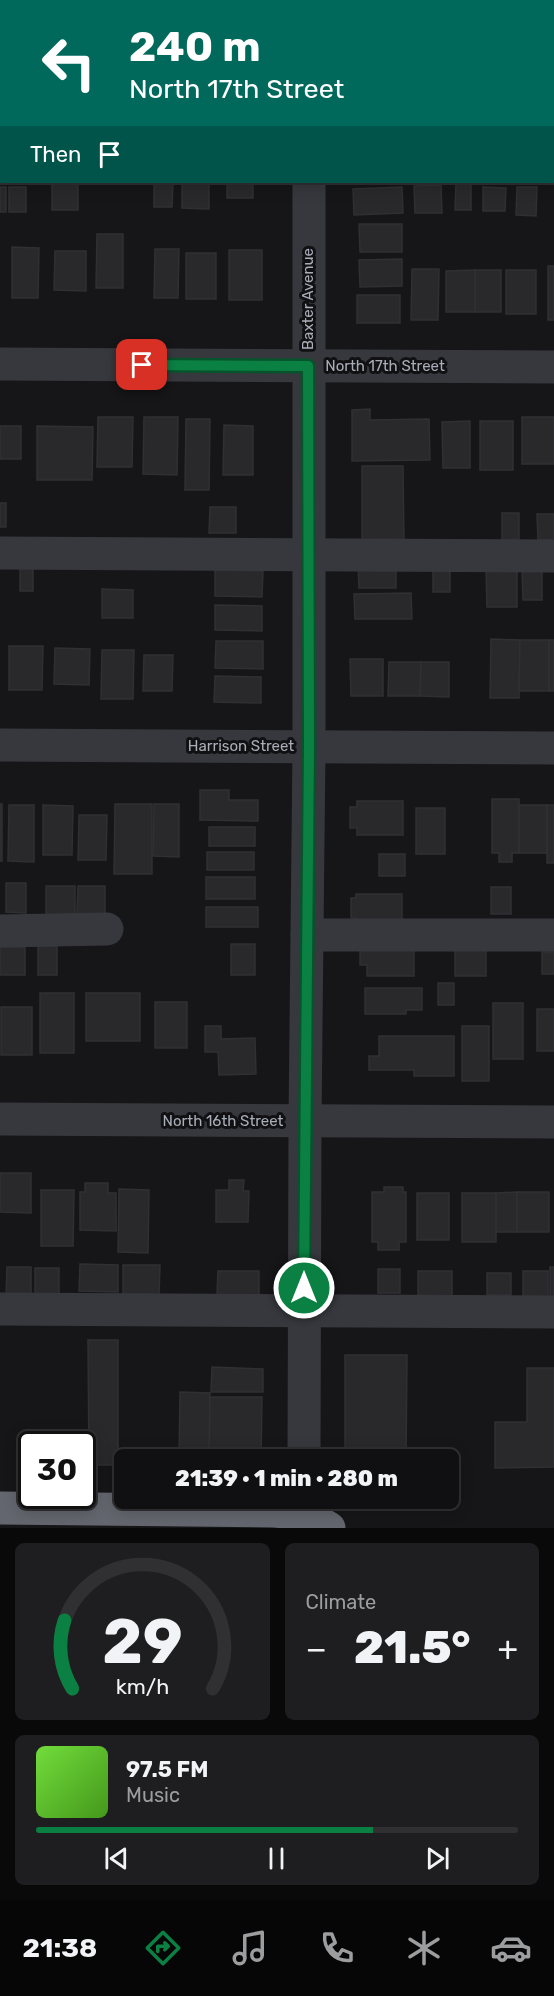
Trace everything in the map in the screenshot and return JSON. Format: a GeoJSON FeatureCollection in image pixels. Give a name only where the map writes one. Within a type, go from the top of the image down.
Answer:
{"type":"FeatureCollection","features":[{"type":"Feature","properties":{"kind":"highway"},"geometry":{"type":"LineString","coordinates":[[0,1508],[273,1510],[291,1512],[310,1518]]}},
{"type":"Feature","properties":{"kind":"street","name":"Baxter Avenue"},"geometry":{"type":"LineString","coordinates":[[304,1449],[304,1121],[309,747],[309,183]]}},
{"type":"Feature","properties":{"kind":"street","name":"North 17th Street"},"geometry":{"type":"LineString","coordinates":[[0,364],[554,367]]}},
{"type":"Feature","properties":{"kind":"street"},"geometry":{"type":"LineString","coordinates":[[0,553],[554,556]]}},
{"type":"Feature","properties":{"kind":"street","name":"Harrison Street"},"geometry":{"type":"LineString","coordinates":[[0,745],[554,748]]}},
{"type":"Feature","properties":{"kind":"street"},"geometry":{"type":"LineString","coordinates":[[0,931],[107,929]]}},
{"type":"Feature","properties":{"kind":"street"},"geometry":{"type":"LineString","coordinates":[[307,935],[554,935]]}},
{"type":"Feature","properties":{"kind":"street","name":"North 16th Street"},"geometry":{"type":"LineString","coordinates":[[0,1119],[554,1122]]}},
{"type":"Feature","properties":{"kind":"street"},"geometry":{"type":"LineString","coordinates":[[0,1309],[554,1312]]}},
{"type":"Feature","properties":{"kind":"building"},"geometry":{"type":"Polygon","coordinates":[[[52,183],[78,183],[78,210],[52,210],[52,183]]]}},
{"type":"Feature","properties":{"kind":"building"},"geometry":{"type":"Polygon","coordinates":[[[154,183],[173,183],[172,207],[154,207],[154,183]]]}},
{"type":"Feature","properties":{"kind":"building"},"geometry":{"type":"Polygon","coordinates":[[[182,183],[209,183],[209,209],[182,208],[182,183]]]}},
{"type":"Feature","properties":{"kind":"building"},"geometry":{"type":"Polygon","coordinates":[[[227,183],[253,183],[253,198],[227,198],[227,183]]]}},
{"type":"Feature","properties":{"kind":"building"},"geometry":{"type":"Polygon","coordinates":[[[456,183],[471,184],[471,210],[455,210],[456,183]]]}},
{"type":"Feature","properties":{"kind":"building"},"geometry":{"type":"Polygon","coordinates":[[[441,185],[442,213],[415,213],[414,186],[441,185]]]}},
{"type":"Feature","properties":{"kind":"building"},"geometry":{"type":"Polygon","coordinates":[[[0,187],[6,187],[6,212],[0,212],[0,187]]]}},
{"type":"Feature","properties":{"kind":"building"},"geometry":{"type":"Polygon","coordinates":[[[9,187],[26,187],[26,212],[9,212],[9,187]]]}},
{"type":"Feature","properties":{"kind":"building"},"geometry":{"type":"Polygon","coordinates":[[[402,187],[403,213],[354,215],[353,189],[402,187]]]}},
{"type":"Feature","properties":{"kind":"building"},"geometry":{"type":"Polygon","coordinates":[[[483,187],[506,188],[505,211],[483,211],[483,187]]]}},
{"type":"Feature","properties":{"kind":"building"},"geometry":{"type":"Polygon","coordinates":[[[517,187],[537,187],[536,216],[516,215],[517,187]]]}},
{"type":"Feature","properties":{"kind":"building"},"geometry":{"type":"Polygon","coordinates":[[[359,224],[402,224],[402,252],[360,252],[359,224]]]}},
{"type":"Feature","properties":{"kind":"building"},"geometry":{"type":"Polygon","coordinates":[[[97,234],[123,234],[123,288],[96,288],[97,234]]]}},
{"type":"Feature","properties":{"kind":"building"},"geometry":{"type":"Polygon","coordinates":[[[12,247],[39,248],[38,298],[12,298],[12,247]]]}},
{"type":"Feature","properties":{"kind":"building"},"geometry":{"type":"Polygon","coordinates":[[[155,249],[179,249],[178,298],[154,298],[155,249]]]}},
{"type":"Feature","properties":{"kind":"building"},"geometry":{"type":"Polygon","coordinates":[[[229,250],[262,250],[262,300],[229,300],[229,250]]]}},
{"type":"Feature","properties":{"kind":"building"},"geometry":{"type":"Polygon","coordinates":[[[55,251],[86,251],[86,291],[54,290],[55,251]]]}},
{"type":"Feature","properties":{"kind":"building"},"geometry":{"type":"Polygon","coordinates":[[[186,253],[216,253],[216,299],[186,299],[186,253]]]}},
{"type":"Feature","properties":{"kind":"building"},"geometry":{"type":"Polygon","coordinates":[[[402,259],[402,286],[360,287],[359,260],[402,259]]]}},
{"type":"Feature","properties":{"kind":"building"},"geometry":{"type":"Polygon","coordinates":[[[548,266],[554,266],[554,320],[548,320],[548,266]]]}},
{"type":"Feature","properties":{"kind":"building"},"geometry":{"type":"Polygon","coordinates":[[[412,269],[439,269],[438,320],[411,320],[412,269]]]}},
{"type":"Feature","properties":{"kind":"building"},"geometry":{"type":"Polygon","coordinates":[[[475,270],[501,270],[501,312],[475,312],[475,270]]]}},
{"type":"Feature","properties":{"kind":"building"},"geometry":{"type":"Polygon","coordinates":[[[475,270],[475,312],[446,312],[446,271],[475,270]]]}},
{"type":"Feature","properties":{"kind":"building"},"geometry":{"type":"Polygon","coordinates":[[[506,270],[536,270],[536,314],[506,314],[506,270]]]}},
{"type":"Feature","properties":{"kind":"building"},"geometry":{"type":"Polygon","coordinates":[[[357,295],[400,295],[400,323],[357,323],[357,295]]]}},
{"type":"Feature","properties":{"kind":"building"},"geometry":{"type":"Polygon","coordinates":[[[370,409],[370,420],[429,419],[430,460],[352,461],[352,410],[370,409]]]}},
{"type":"Feature","properties":{"kind":"building"},"geometry":{"type":"Polygon","coordinates":[[[98,417],[133,417],[132,467],[97,467],[98,417]]]}},
{"type":"Feature","properties":{"kind":"building"},"geometry":{"type":"Polygon","coordinates":[[[144,417],[178,417],[177,475],[143,474],[144,417]]]}},
{"type":"Feature","properties":{"kind":"building"},"geometry":{"type":"Polygon","coordinates":[[[522,417],[554,417],[554,464],[522,464],[522,417]]]}},
{"type":"Feature","properties":{"kind":"building"},"geometry":{"type":"Polygon","coordinates":[[[186,419],[210,419],[209,490],[185,490],[186,419]]]}},
{"type":"Feature","properties":{"kind":"building"},"geometry":{"type":"Polygon","coordinates":[[[470,421],[470,468],[443,468],[442,422],[470,421]]]}},
{"type":"Feature","properties":{"kind":"building"},"geometry":{"type":"Polygon","coordinates":[[[480,421],[513,421],[513,470],[480,470],[480,421]]]}},
{"type":"Feature","properties":{"kind":"building"},"geometry":{"type":"Polygon","coordinates":[[[224,425],[253,426],[253,475],[223,475],[224,425]]]}},
{"type":"Feature","properties":{"kind":"building"},"geometry":{"type":"Polygon","coordinates":[[[0,426],[21,426],[21,459],[0,459],[0,426]]]}},
{"type":"Feature","properties":{"kind":"building"},"geometry":{"type":"Polygon","coordinates":[[[37,426],[93,427],[92,480],[37,480],[37,426]]]}},
{"type":"Feature","properties":{"kind":"building"},"geometry":{"type":"Polygon","coordinates":[[[362,466],[403,466],[404,542],[362,543],[362,466]]]}},
{"type":"Feature","properties":{"kind":"building"},"geometry":{"type":"Polygon","coordinates":[[[0,503],[6,503],[6,527],[0,527],[0,503]]]}},
{"type":"Feature","properties":{"kind":"building"},"geometry":{"type":"Polygon","coordinates":[[[210,507],[236,507],[236,533],[209,533],[210,507]]]}},
{"type":"Feature","properties":{"kind":"building"},"geometry":{"type":"Polygon","coordinates":[[[502,513],[519,513],[519,539],[502,540],[502,513]]]}},
{"type":"Feature","properties":{"kind":"building"},"geometry":{"type":"Polygon","coordinates":[[[537,514],[554,514],[554,539],[538,540],[537,514]]]}},
{"type":"Feature","properties":{"kind":"building"},"geometry":{"type":"Polygon","coordinates":[[[396,562],[396,588],[359,588],[358,563],[396,562]]]}},
{"type":"Feature","properties":{"kind":"building"},"geometry":{"type":"Polygon","coordinates":[[[20,568],[33,568],[33,591],[20,591],[20,568]]]}},
{"type":"Feature","properties":{"kind":"building"},"geometry":{"type":"Polygon","coordinates":[[[433,569],[450,569],[450,592],[433,592],[433,569]]]}},
{"type":"Feature","properties":{"kind":"building"},"geometry":{"type":"Polygon","coordinates":[[[486,569],[517,569],[517,607],[487,607],[486,569]]]}},
{"type":"Feature","properties":{"kind":"building"},"geometry":{"type":"Polygon","coordinates":[[[215,570],[263,571],[262,597],[215,596],[215,570]]]}},
{"type":"Feature","properties":{"kind":"building"},"geometry":{"type":"Polygon","coordinates":[[[542,571],[542,600],[523,600],[522,572],[542,571]]]}},
{"type":"Feature","properties":{"kind":"building"},"geometry":{"type":"Polygon","coordinates":[[[102,589],[133,590],[133,618],[102,618],[102,589]]]}},
{"type":"Feature","properties":{"kind":"building"},"geometry":{"type":"Polygon","coordinates":[[[411,593],[412,619],[355,619],[354,594],[411,593]]]}},
{"type":"Feature","properties":{"kind":"building"},"geometry":{"type":"Polygon","coordinates":[[[215,605],[262,606],[262,631],[215,630],[215,605]]]}},
{"type":"Feature","properties":{"kind":"building"},"geometry":{"type":"Polygon","coordinates":[[[491,639],[520,640],[519,698],[490,698],[491,639]]]}},
{"type":"Feature","properties":{"kind":"building"},"geometry":{"type":"Polygon","coordinates":[[[520,640],[549,640],[549,691],[519,691],[520,640]]]}},
{"type":"Feature","properties":{"kind":"building"},"geometry":{"type":"Polygon","coordinates":[[[549,640],[554,640],[554,691],[549,691],[549,640]]]}},
{"type":"Feature","properties":{"kind":"building"},"geometry":{"type":"Polygon","coordinates":[[[216,641],[263,641],[263,669],[215,668],[216,641]]]}},
{"type":"Feature","properties":{"kind":"building"},"geometry":{"type":"Polygon","coordinates":[[[9,646],[43,646],[42,690],[9,690],[9,646]]]}},
{"type":"Feature","properties":{"kind":"building"},"geometry":{"type":"Polygon","coordinates":[[[55,648],[90,649],[89,685],[54,684],[55,648]]]}},
{"type":"Feature","properties":{"kind":"building"},"geometry":{"type":"Polygon","coordinates":[[[102,650],[134,650],[133,699],[101,699],[102,650]]]}},
{"type":"Feature","properties":{"kind":"building"},"geometry":{"type":"Polygon","coordinates":[[[144,655],[173,655],[172,691],[143,691],[144,655]]]}},
{"type":"Feature","properties":{"kind":"building"},"geometry":{"type":"Polygon","coordinates":[[[350,659],[383,659],[383,696],[351,696],[350,659]]]}},
{"type":"Feature","properties":{"kind":"building"},"geometry":{"type":"Polygon","coordinates":[[[389,662],[421,662],[420,696],[388,696],[389,662]]]}},
{"type":"Feature","properties":{"kind":"building"},"geometry":{"type":"Polygon","coordinates":[[[421,662],[449,662],[449,697],[420,696],[421,662]]]}},
{"type":"Feature","properties":{"kind":"building"},"geometry":{"type":"Polygon","coordinates":[[[215,676],[261,677],[261,703],[214,702],[215,676]]]}},
{"type":"Feature","properties":{"kind":"building"},"geometry":{"type":"Polygon","coordinates":[[[200,790],[229,790],[229,800],[258,800],[258,821],[200,820],[200,790]]]}},
{"type":"Feature","properties":{"kind":"building"},"geometry":{"type":"Polygon","coordinates":[[[492,799],[519,799],[519,853],[512,853],[512,862],[499,862],[499,853],[492,853],[492,799]]]}},
{"type":"Feature","properties":{"kind":"building"},"geometry":{"type":"Polygon","coordinates":[[[357,801],[403,801],[403,835],[357,835],[357,828],[350,828],[350,807],[357,807],[357,801]]]}},
{"type":"Feature","properties":{"kind":"building"},"geometry":{"type":"Polygon","coordinates":[[[0,804],[2,804],[2,861],[0,861],[0,804]]]}},
{"type":"Feature","properties":{"kind":"building"},"geometry":{"type":"Polygon","coordinates":[[[115,804],[152,804],[152,874],[114,874],[115,804]]]}},
{"type":"Feature","properties":{"kind":"building"},"geometry":{"type":"Polygon","coordinates":[[[154,804],[179,804],[179,857],[153,856],[154,804]]]}},
{"type":"Feature","properties":{"kind":"building"},"geometry":{"type":"Polygon","coordinates":[[[9,805],[34,805],[34,862],[8,861],[9,805]]]}},
{"type":"Feature","properties":{"kind":"building"},"geometry":{"type":"Polygon","coordinates":[[[43,805],[73,806],[72,855],[43,855],[43,805]]]}},
{"type":"Feature","properties":{"kind":"building"},"geometry":{"type":"Polygon","coordinates":[[[519,805],[547,805],[547,853],[519,853],[519,805]]]}},
{"type":"Feature","properties":{"kind":"building"},"geometry":{"type":"Polygon","coordinates":[[[547,805],[554,805],[554,863],[547,863],[547,805]]]}},
{"type":"Feature","properties":{"kind":"building"},"geometry":{"type":"Polygon","coordinates":[[[416,808],[445,808],[445,854],[416,854],[416,808]]]}},
{"type":"Feature","properties":{"kind":"building"},"geometry":{"type":"Polygon","coordinates":[[[79,815],[107,815],[106,860],[78,860],[79,815]]]}},
{"type":"Feature","properties":{"kind":"building"},"geometry":{"type":"Polygon","coordinates":[[[209,827],[255,827],[255,846],[209,846],[209,827]]]}},
{"type":"Feature","properties":{"kind":"building"},"geometry":{"type":"Polygon","coordinates":[[[207,852],[254,852],[254,870],[207,870],[207,852]]]}},
{"type":"Feature","properties":{"kind":"building"},"geometry":{"type":"Polygon","coordinates":[[[379,854],[405,854],[405,876],[379,876],[379,854]]]}},
{"type":"Feature","properties":{"kind":"building"},"geometry":{"type":"Polygon","coordinates":[[[206,877],[255,877],[255,899],[206,899],[206,877]]]}},
{"type":"Feature","properties":{"kind":"building"},"geometry":{"type":"Polygon","coordinates":[[[6,883],[26,883],[26,913],[6,912],[6,883]]]}},
{"type":"Feature","properties":{"kind":"building"},"geometry":{"type":"Polygon","coordinates":[[[46,886],[75,886],[75,915],[46,915],[46,886]]]}},
{"type":"Feature","properties":{"kind":"building"},"geometry":{"type":"Polygon","coordinates":[[[78,886],[105,886],[105,914],[77,914],[78,886]]]}},
{"type":"Feature","properties":{"kind":"building"},"geometry":{"type":"Polygon","coordinates":[[[491,887],[511,887],[511,914],[491,914],[491,887]]]}},
{"type":"Feature","properties":{"kind":"building"},"geometry":{"type":"Polygon","coordinates":[[[356,894],[402,894],[402,925],[356,925],[356,918],[351,918],[351,898],[356,898],[356,894]]]}},
{"type":"Feature","properties":{"kind":"building"},"geometry":{"type":"Polygon","coordinates":[[[206,907],[258,907],[258,927],[206,927],[206,907]]]}},
{"type":"Feature","properties":{"kind":"building"},"geometry":{"type":"Polygon","coordinates":[[[360,942],[414,942],[414,976],[367,976],[367,965],[360,965],[360,942]]]}},
{"type":"Feature","properties":{"kind":"building"},"geometry":{"type":"Polygon","coordinates":[[[231,944],[255,944],[255,975],[231,975],[231,944]]]}},
{"type":"Feature","properties":{"kind":"building"},"geometry":{"type":"Polygon","coordinates":[[[38,946],[57,946],[57,975],[38,975],[38,946]]]}},
{"type":"Feature","properties":{"kind":"building"},"geometry":{"type":"Polygon","coordinates":[[[0,947],[25,947],[25,975],[0,975],[0,947]]]}},
{"type":"Feature","properties":{"kind":"building"},"geometry":{"type":"Polygon","coordinates":[[[455,950],[486,950],[486,976],[455,976],[455,950]]]}},
{"type":"Feature","properties":{"kind":"building"},"geometry":{"type":"Polygon","coordinates":[[[542,952],[554,952],[554,974],[542,974],[542,952]]]}},
{"type":"Feature","properties":{"kind":"building"},"geometry":{"type":"Polygon","coordinates":[[[438,983],[454,983],[454,1005],[438,1005],[438,983]]]}},
{"type":"Feature","properties":{"kind":"building"},"geometry":{"type":"Polygon","coordinates":[[[365,988],[422,988],[422,1010],[406,1010],[406,1014],[365,1014],[365,988]]]}},
{"type":"Feature","properties":{"kind":"building"},"geometry":{"type":"Polygon","coordinates":[[[40,993],[74,993],[74,1053],[40,1053],[40,993]]]}},
{"type":"Feature","properties":{"kind":"building"},"geometry":{"type":"Polygon","coordinates":[[[86,993],[140,993],[140,1041],[86,1041],[86,993]]]}},
{"type":"Feature","properties":{"kind":"building"},"geometry":{"type":"Polygon","coordinates":[[[155,1002],[187,1002],[187,1048],[155,1048],[155,1002]]]}},
{"type":"Feature","properties":{"kind":"building"},"geometry":{"type":"Polygon","coordinates":[[[493,1003],[523,1003],[523,1059],[493,1059],[493,1003]]]}},
{"type":"Feature","properties":{"kind":"building"},"geometry":{"type":"Polygon","coordinates":[[[1,1007],[32,1007],[32,1055],[1,1055],[1,1007]]]}},
{"type":"Feature","properties":{"kind":"building"},"geometry":{"type":"Polygon","coordinates":[[[537,1009],[554,1009],[554,1051],[537,1051],[537,1009]]]}},
{"type":"Feature","properties":{"kind":"building"},"geometry":{"type":"Polygon","coordinates":[[[205,1026],[221,1026],[221,1039],[255,1038],[256,1074],[219,1075],[218,1052],[205,1052],[205,1026]]]}},
{"type":"Feature","properties":{"kind":"building"},"geometry":{"type":"Polygon","coordinates":[[[462,1026],[489,1026],[489,1081],[462,1081],[462,1026]]]}},
{"type":"Feature","properties":{"kind":"building"},"geometry":{"type":"Polygon","coordinates":[[[379,1036],[454,1036],[454,1076],[414,1076],[414,1070],[369,1070],[369,1056],[379,1056],[379,1036]]]}},
{"type":"Feature","properties":{"kind":"building"},"geometry":{"type":"Polygon","coordinates":[[[0,1173],[31,1173],[31,1213],[0,1212],[0,1173]]]}},
{"type":"Feature","properties":{"kind":"building"},"geometry":{"type":"Polygon","coordinates":[[[229,1180],[244,1180],[243,1191],[249,1191],[248,1222],[216,1222],[216,1190],[229,1190],[229,1180]]]}},
{"type":"Feature","properties":{"kind":"building"},"geometry":{"type":"Polygon","coordinates":[[[85,1183],[108,1183],[108,1193],[116,1193],[116,1231],[80,1230],[80,1192],[85,1192],[85,1183]]]}},
{"type":"Feature","properties":{"kind":"building"},"geometry":{"type":"Polygon","coordinates":[[[384,1187],[403,1187],[403,1192],[406,1192],[406,1242],[399,1242],[399,1250],[378,1250],[378,1242],[372,1242],[372,1192],[384,1192],[384,1187]]]}},
{"type":"Feature","properties":{"kind":"building"},"geometry":{"type":"Polygon","coordinates":[[[119,1189],[149,1190],[148,1253],[118,1252],[119,1189]]]}},
{"type":"Feature","properties":{"kind":"building"},"geometry":{"type":"Polygon","coordinates":[[[41,1190],[74,1190],[73,1246],[41,1246],[41,1190]]]}},
{"type":"Feature","properties":{"kind":"building"},"geometry":{"type":"Polygon","coordinates":[[[517,1192],[549,1192],[549,1232],[517,1232],[517,1192]]]}},
{"type":"Feature","properties":{"kind":"building"},"geometry":{"type":"Polygon","coordinates":[[[517,1192],[517,1232],[496,1232],[496,1193],[517,1192]]]}},
{"type":"Feature","properties":{"kind":"building"},"geometry":{"type":"Polygon","coordinates":[[[417,1193],[449,1193],[449,1240],[417,1240],[417,1193]]]}},
{"type":"Feature","properties":{"kind":"building"},"geometry":{"type":"Polygon","coordinates":[[[462,1193],[496,1193],[496,1242],[462,1242],[462,1193]]]}},
{"type":"Feature","properties":{"kind":"building"},"geometry":{"type":"Polygon","coordinates":[[[80,1264],[118,1265],[118,1292],[79,1291],[80,1264]]]}},
{"type":"Feature","properties":{"kind":"building"},"geometry":{"type":"Polygon","coordinates":[[[123,1265],[160,1265],[159,1295],[123,1295],[123,1265]]]}},
{"type":"Feature","properties":{"kind":"building"},"geometry":{"type":"Polygon","coordinates":[[[7,1267],[31,1267],[31,1298],[6,1297],[7,1267]]]}},
{"type":"Feature","properties":{"kind":"building"},"geometry":{"type":"Polygon","coordinates":[[[550,1267],[554,1267],[554,1299],[550,1299],[550,1267]]]}},
{"type":"Feature","properties":{"kind":"building"},"geometry":{"type":"Polygon","coordinates":[[[35,1268],[59,1268],[59,1297],[35,1297],[35,1268]]]}},
{"type":"Feature","properties":{"kind":"building"},"geometry":{"type":"Polygon","coordinates":[[[378,1269],[400,1269],[400,1293],[378,1293],[378,1269]]]}},
{"type":"Feature","properties":{"kind":"building"},"geometry":{"type":"Polygon","coordinates":[[[218,1271],[259,1271],[259,1296],[217,1295],[218,1271]]]}},
{"type":"Feature","properties":{"kind":"building"},"geometry":{"type":"Polygon","coordinates":[[[418,1271],[452,1271],[452,1299],[418,1299],[418,1271]]]}},
{"type":"Feature","properties":{"kind":"building"},"geometry":{"type":"Polygon","coordinates":[[[523,1271],[548,1271],[548,1298],[523,1298],[523,1271]]]}},
{"type":"Feature","properties":{"kind":"building"},"geometry":{"type":"Polygon","coordinates":[[[487,1273],[511,1273],[511,1295],[487,1295],[487,1273]]]}},
{"type":"Feature","properties":{"kind":"building"},"geometry":{"type":"Polygon","coordinates":[[[88,1340],[118,1340],[118,1449],[114,1449],[114,1465],[96,1465],[96,1431],[89,1431],[88,1340]]]}},
{"type":"Feature","properties":{"kind":"building"},"geometry":{"type":"Polygon","coordinates":[[[345,1355],[407,1355],[406,1449],[345,1449],[345,1355]]]}},
{"type":"Feature","properties":{"kind":"building"},"geometry":{"type":"Polygon","coordinates":[[[212,1367],[263,1369],[263,1392],[211,1392],[212,1367]]]}},
{"type":"Feature","properties":{"kind":"building"},"geometry":{"type":"Polygon","coordinates":[[[527,1368],[554,1368],[554,1467],[495,1468],[495,1422],[527,1422],[527,1368]]]}},
{"type":"Feature","properties":{"kind":"building"},"geometry":{"type":"Polygon","coordinates":[[[180,1392],[210,1393],[209,1449],[179,1449],[180,1392]]]}},
{"type":"Feature","properties":{"kind":"building"},"geometry":{"type":"Polygon","coordinates":[[[210,1397],[262,1397],[261,1449],[209,1449],[210,1397]]]}},
{"type":"Feature","properties":{"kind":"route"},"geometry":{"type":"LineString","coordinates":[[142,365],[308,366],[309,747],[304,1288]]}}]}
